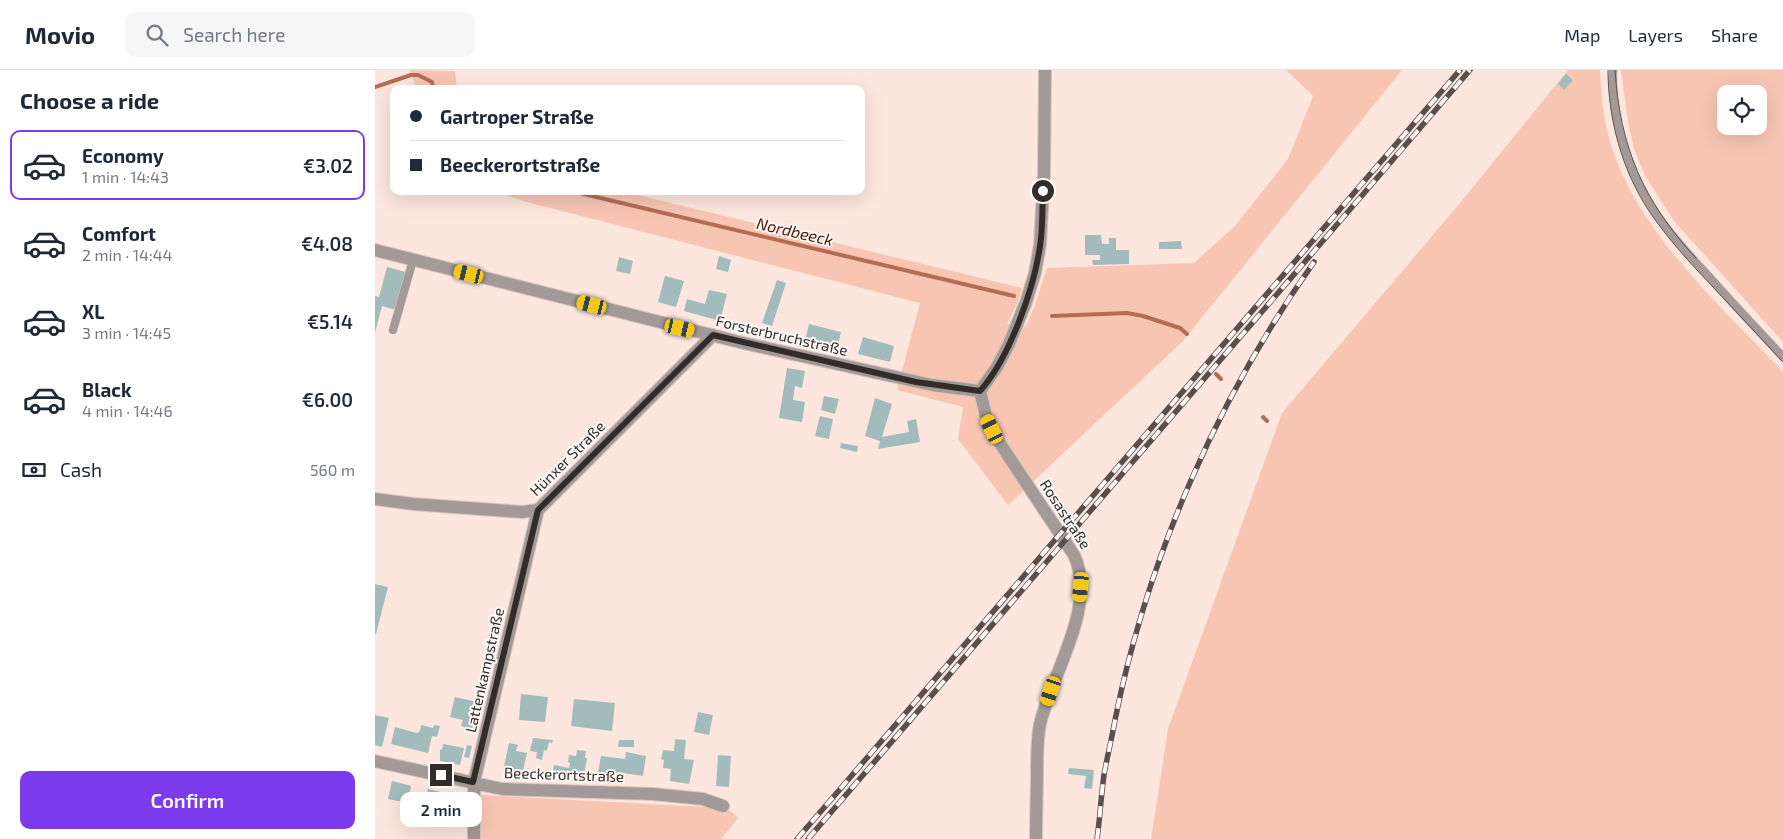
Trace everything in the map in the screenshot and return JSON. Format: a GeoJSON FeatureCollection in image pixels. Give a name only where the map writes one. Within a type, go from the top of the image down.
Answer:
{"type":"FeatureCollection","features":[{"type":"Feature","properties":{"kind":"street"},"geometry":{"type":"LineString","coordinates":[[980,391],[997,367],[1009,344],[1026,302],[1035,273],[1041,227],[1045,70]]}},
{"type":"Feature","properties":{"kind":"street","name":"Forsterbruchstraße"},"geometry":{"type":"LineString","coordinates":[[375,250],[713,335],[923,383],[980,391]]}},
{"type":"Feature","properties":{"kind":"street","name":"Hünxer Straße"},"geometry":{"type":"LineString","coordinates":[[375,499],[413,504],[522,512],[538,510],[713,335]]}},
{"type":"Feature","properties":{"kind":"street","name":"Rosastraße"},"geometry":{"type":"LineString","coordinates":[[980,391],[987,420],[997,439],[1074,555],[1080,569],[1081,578],[1077,616],[1040,724],[1037,748],[1036,839]]}},
{"type":"Feature","properties":{"kind":"street","name":"Lattenkampstraße"},"geometry":{"type":"LineString","coordinates":[[474,839],[473,782],[538,510]]}},
{"type":"Feature","properties":{"kind":"street","name":"Beeckerortstraße"},"geometry":{"type":"LineString","coordinates":[[375,761],[502,789],[653,794],[703,799],[723,806]]}},
{"type":"Feature","properties":{"kind":"lane"},"geometry":{"type":"LineString","coordinates":[[1613,70],[1612,82],[1616,114],[1623,145],[1634,174],[1647,200],[1666,229],[1783,357]]}},
{"type":"Feature","properties":{"kind":"lane"},"geometry":{"type":"LineString","coordinates":[[393,330],[413,260]]}},
{"type":"Feature","properties":{"kind":"shaded area"},"geometry":{"type":"Polygon","coordinates":[[[410,70],[455,71],[457,85],[415,85],[410,70]]]}},
{"type":"Feature","properties":{"kind":"shaded area"},"geometry":{"type":"Polygon","coordinates":[[[1286,70],[1402,70],[1183,341],[1008,505],[958,439],[963,407],[897,390],[920,303],[523,201],[507,195],[638,195],[1022,288],[1017,304],[1007,324],[1026,326],[1047,268],[1194,263],[1235,226],[1288,159],[1313,96],[1286,70]]]}},
{"type":"Feature","properties":{"kind":"shaded area"},"geometry":{"type":"Polygon","coordinates":[[[1568,70],[1600,70],[1605,121],[1609,138],[1621,171],[1638,204],[1658,234],[1707,293],[1783,372],[1783,839],[1151,839],[1168,729],[1282,413],[1460,203],[1568,70]]]}},
{"type":"Feature","properties":{"kind":"shaded area"},"geometry":{"type":"Polygon","coordinates":[[[1621,70],[1783,70],[1783,342],[1674,221],[1645,176],[1634,149],[1628,122],[1621,70]]]}},
{"type":"Feature","properties":{"kind":"shaded area"},"geometry":{"type":"Polygon","coordinates":[[[481,795],[727,808],[738,818],[721,839],[480,839],[481,795]]]}},
{"type":"Feature","properties":{"kind":"building"},"geometry":{"type":"Polygon","coordinates":[[[1566,74],[1573,80],[1564,90],[1558,84],[1566,74]]]}},
{"type":"Feature","properties":{"kind":"building"},"geometry":{"type":"Polygon","coordinates":[[[1085,235],[1101,235],[1102,244],[1109,244],[1109,238],[1116,238],[1116,250],[1129,250],[1129,264],[1093,265],[1092,260],[1100,260],[1100,255],[1085,255],[1085,235]]]}},
{"type":"Feature","properties":{"kind":"building"},"geometry":{"type":"Polygon","coordinates":[[[1181,241],[1182,249],[1159,249],[1159,242],[1181,241]]]}},
{"type":"Feature","properties":{"kind":"building"},"geometry":{"type":"Polygon","coordinates":[[[719,256],[731,260],[728,272],[716,269],[719,256]]]}},
{"type":"Feature","properties":{"kind":"building"},"geometry":{"type":"Polygon","coordinates":[[[619,257],[633,261],[630,274],[616,271],[619,257]]]}},
{"type":"Feature","properties":{"kind":"building"},"geometry":{"type":"Polygon","coordinates":[[[387,267],[406,272],[396,310],[382,306],[375,333],[375,296],[379,297],[387,267]]]}},
{"type":"Feature","properties":{"kind":"building"},"geometry":{"type":"Polygon","coordinates":[[[665,276],[684,281],[676,307],[658,302],[665,276]]]}},
{"type":"Feature","properties":{"kind":"building"},"geometry":{"type":"Polygon","coordinates":[[[777,280],[786,283],[772,326],[762,323],[777,280]]]}},
{"type":"Feature","properties":{"kind":"building"},"geometry":{"type":"Polygon","coordinates":[[[709,290],[727,294],[720,321],[684,311],[687,299],[705,304],[709,290]]]}},
{"type":"Feature","properties":{"kind":"building"},"geometry":{"type":"Polygon","coordinates":[[[809,324],[841,332],[837,349],[805,341],[809,324]]]}},
{"type":"Feature","properties":{"kind":"building"},"geometry":{"type":"Polygon","coordinates":[[[863,337],[894,346],[890,362],[858,354],[863,337]]]}},
{"type":"Feature","properties":{"kind":"building"},"geometry":{"type":"Polygon","coordinates":[[[787,368],[805,371],[802,388],[795,386],[793,400],[805,402],[802,422],[779,418],[787,368]]]}},
{"type":"Feature","properties":{"kind":"building"},"geometry":{"type":"Polygon","coordinates":[[[824,396],[839,399],[835,414],[821,410],[824,396]]]}},
{"type":"Feature","properties":{"kind":"building"},"geometry":{"type":"Polygon","coordinates":[[[875,398],[892,404],[882,437],[909,432],[907,421],[916,419],[920,442],[878,449],[880,441],[865,436],[875,398]]]}},
{"type":"Feature","properties":{"kind":"building"},"geometry":{"type":"Polygon","coordinates":[[[820,416],[833,419],[829,439],[815,436],[820,416]]]}},
{"type":"Feature","properties":{"kind":"building"},"geometry":{"type":"Polygon","coordinates":[[[841,443],[858,446],[857,452],[840,448],[841,443]]]}},
{"type":"Feature","properties":{"kind":"building"},"geometry":{"type":"Polygon","coordinates":[[[375,584],[388,587],[376,634],[375,634],[375,584]]]}},
{"type":"Feature","properties":{"kind":"building"},"geometry":{"type":"Polygon","coordinates":[[[480,685],[486,686],[484,696],[478,695],[480,685]]]}},
{"type":"Feature","properties":{"kind":"building"},"geometry":{"type":"Polygon","coordinates":[[[521,694],[548,697],[545,722],[519,720],[521,694]]]}},
{"type":"Feature","properties":{"kind":"building"},"geometry":{"type":"Polygon","coordinates":[[[455,697],[477,702],[472,729],[461,726],[463,720],[450,717],[455,697]]]}},
{"type":"Feature","properties":{"kind":"building"},"geometry":{"type":"Polygon","coordinates":[[[574,699],[615,703],[612,731],[571,726],[574,699]]]}},
{"type":"Feature","properties":{"kind":"building"},"geometry":{"type":"Polygon","coordinates":[[[698,712],[713,715],[709,735],[694,732],[698,712]]]}},
{"type":"Feature","properties":{"kind":"building"},"geometry":{"type":"Polygon","coordinates":[[[375,715],[389,718],[382,747],[375,745],[375,715]]]}},
{"type":"Feature","properties":{"kind":"building"},"geometry":{"type":"Polygon","coordinates":[[[421,725],[433,728],[434,725],[440,726],[437,737],[432,736],[428,753],[391,744],[395,727],[417,733],[420,731],[421,725]]]}},
{"type":"Feature","properties":{"kind":"building"},"geometry":{"type":"Polygon","coordinates":[[[533,738],[553,740],[552,743],[549,742],[547,751],[544,750],[542,760],[536,758],[537,752],[530,751],[533,738]]]}},
{"type":"Feature","properties":{"kind":"building"},"geometry":{"type":"Polygon","coordinates":[[[675,739],[686,740],[684,759],[694,760],[689,784],[670,781],[671,769],[663,768],[664,760],[661,759],[663,750],[674,751],[675,739]]]}},
{"type":"Feature","properties":{"kind":"building"},"geometry":{"type":"Polygon","coordinates":[[[619,740],[634,740],[634,747],[618,747],[619,740]]]}},
{"type":"Feature","properties":{"kind":"building"},"geometry":{"type":"Polygon","coordinates":[[[509,743],[518,745],[516,751],[527,753],[522,775],[503,771],[509,743]]]}},
{"type":"Feature","properties":{"kind":"building"},"geometry":{"type":"Polygon","coordinates":[[[443,744],[464,748],[460,765],[440,761],[440,749],[442,750],[443,744]]]}},
{"type":"Feature","properties":{"kind":"building"},"geometry":{"type":"Polygon","coordinates":[[[467,745],[472,746],[469,758],[464,757],[467,745]]]}},
{"type":"Feature","properties":{"kind":"building"},"geometry":{"type":"Polygon","coordinates":[[[577,750],[586,751],[585,758],[587,758],[583,780],[572,778],[572,775],[567,774],[566,778],[552,775],[554,765],[569,768],[569,755],[576,756],[577,750]]]}},
{"type":"Feature","properties":{"kind":"building"},"geometry":{"type":"Polygon","coordinates":[[[626,752],[646,756],[643,776],[617,772],[615,781],[597,778],[601,756],[625,759],[626,752]]]}},
{"type":"Feature","properties":{"kind":"building"},"geometry":{"type":"Polygon","coordinates":[[[718,755],[731,756],[729,787],[716,786],[718,755]]]}},
{"type":"Feature","properties":{"kind":"building"},"geometry":{"type":"Polygon","coordinates":[[[1069,768],[1094,770],[1092,789],[1084,788],[1086,776],[1068,774],[1069,768]]]}},
{"type":"Feature","properties":{"kind":"building"},"geometry":{"type":"Polygon","coordinates":[[[392,781],[411,786],[407,803],[388,799],[392,781]]]}},
{"type":"Feature","properties":{"kind":"building"},"geometry":{"type":"Polygon","coordinates":[[[428,789],[454,795],[450,813],[424,805],[428,789]]]}},
{"type":"Feature","properties":{"kind":"building"},"geometry":{"type":"Polygon","coordinates":[[[461,804],[468,806],[468,820],[457,819],[461,804]]]}},
{"type":"Feature","properties":{"kind":"waterway","name":"Nordbeeck"},"geometry":{"type":"LineString","coordinates":[[375,87],[411,75],[418,75],[432,82],[432,85]]}},
{"type":"Feature","properties":{"kind":"waterway","name":"Nordbeeck"},"geometry":{"type":"LineString","coordinates":[[588,195],[1014,296]]}},
{"type":"Feature","properties":{"kind":"waterway","name":"Nordbeeck"},"geometry":{"type":"LineString","coordinates":[[1052,316],[1127,313],[1180,328],[1187,334]]}},
{"type":"Feature","properties":{"kind":"waterway","name":"Nordbeeck"},"geometry":{"type":"LineString","coordinates":[[1216,374],[1221,379]]}},
{"type":"Feature","properties":{"kind":"waterway","name":"Nordbeeck"},"geometry":{"type":"LineString","coordinates":[[1263,417],[1267,421]]}},
{"type":"Feature","properties":{"kind":"tram line"},"geometry":{"type":"LineString","coordinates":[[1608,70],[1611,107],[1618,144],[1639,195],[1656,221],[1696,269],[1783,362]]}},
{"type":"Feature","properties":{"kind":"tram line"},"geometry":{"type":"LineString","coordinates":[[1615,70],[1622,124],[1637,172],[1648,194],[1662,215],[1696,258]]}},
{"type":"Feature","properties":{"kind":"railway"},"geometry":{"type":"LineString","coordinates":[[797,839],[1460,70]]}},
{"type":"Feature","properties":{"kind":"railway"},"geometry":{"type":"LineString","coordinates":[[808,839],[1470,70]]}},
{"type":"Feature","properties":{"kind":"railway"},"geometry":{"type":"LineString","coordinates":[[1097,839],[1104,775],[1129,659],[1167,539],[1191,480],[1247,368],[1279,314],[1314,262]]}},
{"type":"Feature","properties":{"kind":"route"},"geometry":{"type":"LineString","coordinates":[[441,775],[473,782],[538,510],[713,335],[916,382],[980,391],[997,367],[1009,344],[1026,302],[1035,273],[1040,244],[1043,191]]}}]}
